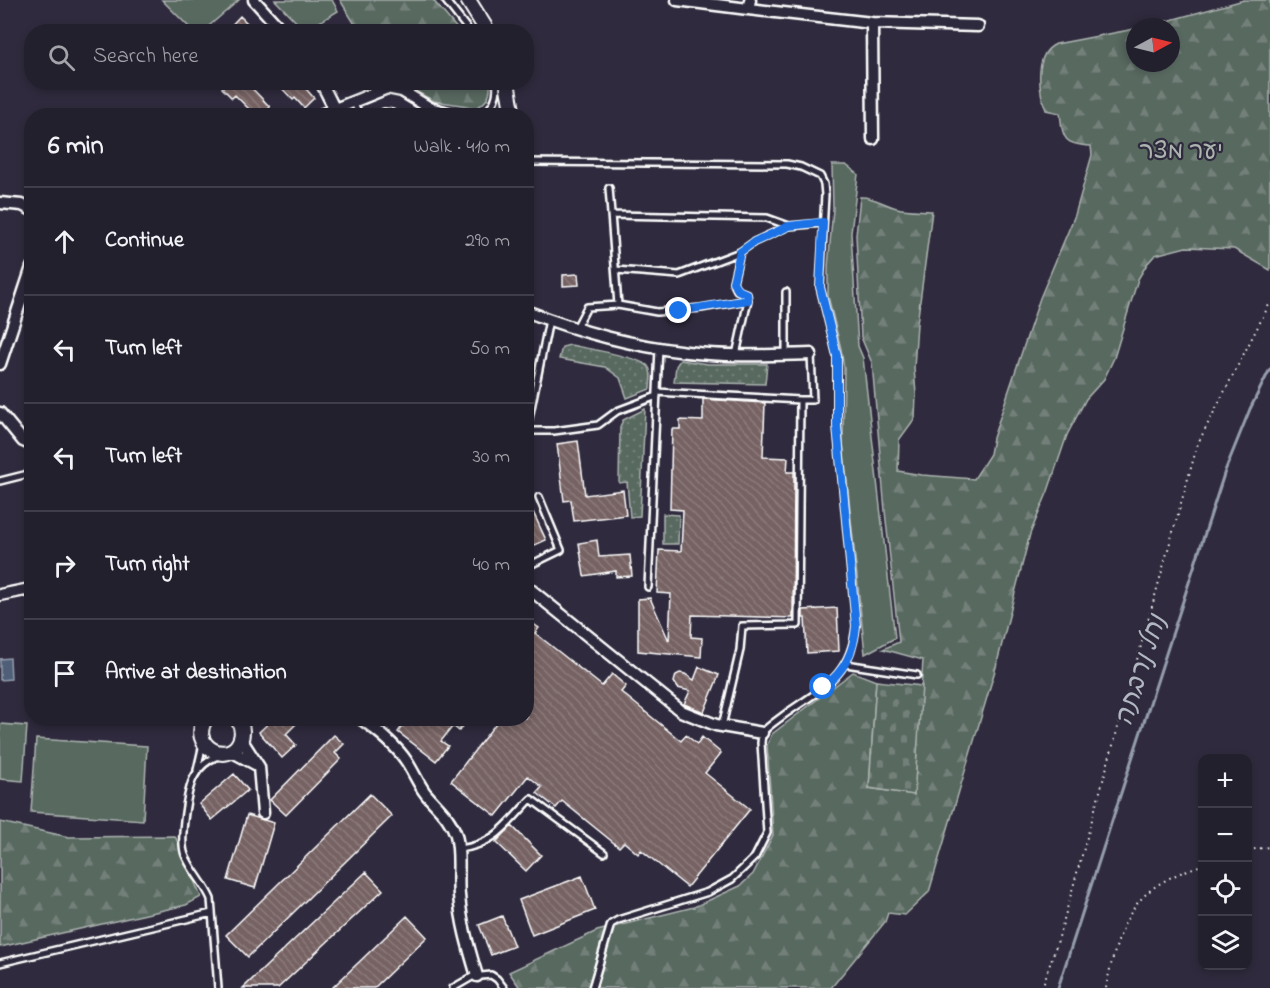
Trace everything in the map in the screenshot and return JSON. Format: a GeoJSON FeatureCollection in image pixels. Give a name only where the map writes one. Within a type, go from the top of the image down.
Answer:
{"type":"FeatureCollection","features":[{"type":"Feature","properties":{"kind":"street"},"geometry":{"type":"LineString","coordinates":[[254,0],[276,24]]}},
{"type":"Feature","properties":{"kind":"street"},"geometry":{"type":"LineString","coordinates":[[468,0],[483,24]]}},
{"type":"Feature","properties":{"kind":"street"},"geometry":{"type":"LineString","coordinates":[[677,0],[749,5],[872,23],[978,26]]}},
{"type":"Feature","properties":{"kind":"street"},"geometry":{"type":"LineString","coordinates":[[872,23],[873,139]]}},
{"type":"Feature","properties":{"kind":"street"},"geometry":{"type":"LineString","coordinates":[[325,90],[334,108],[380,90]]}},
{"type":"Feature","properties":{"kind":"street"},"geometry":{"type":"LineString","coordinates":[[398,90],[430,108]]}},
{"type":"Feature","properties":{"kind":"street"},"geometry":{"type":"LineString","coordinates":[[508,90],[512,108]]}},
{"type":"Feature","properties":{"kind":"street"},"geometry":{"type":"LineString","coordinates":[[0,203],[24,206]]}},
{"type":"Feature","properties":{"kind":"street"},"geometry":{"type":"LineString","coordinates":[[0,364],[24,291]]}},
{"type":"Feature","properties":{"kind":"street"},"geometry":{"type":"LineString","coordinates":[[534,314],[575,329],[659,348],[736,355],[811,354]]}},
{"type":"Feature","properties":{"kind":"street"},"geometry":{"type":"LineString","coordinates":[[0,413],[24,441]]}},
{"type":"Feature","properties":{"kind":"street"},"geometry":{"type":"LineString","coordinates":[[0,594],[24,590]]}},
{"type":"Feature","properties":{"kind":"street"},"geometry":{"type":"LineString","coordinates":[[534,592],[681,711],[722,726],[762,733]]}},
{"type":"Feature","properties":{"kind":"street"},"geometry":{"type":"LineString","coordinates":[[241,726],[242,736],[260,767],[263,813]]}},
{"type":"Feature","properties":{"kind":"street"},"geometry":{"type":"LineString","coordinates":[[228,752],[239,744],[247,726]]}},
{"type":"Feature","properties":{"kind":"street"},"geometry":{"type":"LineString","coordinates":[[371,726],[384,736],[406,760],[425,792],[447,816],[455,834],[459,849],[459,894],[463,932],[477,976]]}},
{"type":"Feature","properties":{"kind":"street"},"geometry":{"type":"LineString","coordinates":[[202,727],[214,752],[228,752],[253,761],[260,767]]}},
{"type":"Feature","properties":{"kind":"lane"},"geometry":{"type":"LineString","coordinates":[[445,0],[464,24]]}},
{"type":"Feature","properties":{"kind":"lane"},"geometry":{"type":"LineString","coordinates":[[490,108],[497,95],[497,90]]}},
{"type":"Feature","properties":{"kind":"lane"},"geometry":{"type":"LineString","coordinates":[[353,101],[356,108]]}},
{"type":"Feature","properties":{"kind":"lane"},"geometry":{"type":"LineString","coordinates":[[534,162],[787,164],[801,167],[820,176],[824,184],[820,287],[837,356],[837,426],[856,626],[855,641],[846,664],[831,681],[762,733],[767,833],[755,857],[732,879],[708,892],[611,924],[592,988]]}},
{"type":"Feature","properties":{"kind":"lane"},"geometry":{"type":"LineString","coordinates":[[609,188],[618,305]]}},
{"type":"Feature","properties":{"kind":"lane"},"geometry":{"type":"LineString","coordinates":[[612,215],[767,218],[789,226]]}},
{"type":"Feature","properties":{"kind":"lane"},"geometry":{"type":"LineString","coordinates":[[616,270],[679,275],[740,252],[754,242],[789,226],[823,222]]}},
{"type":"Feature","properties":{"kind":"lane"},"geometry":{"type":"LineString","coordinates":[[736,355],[748,300],[747,294],[738,290],[733,282],[740,252]]}},
{"type":"Feature","properties":{"kind":"lane"},"geometry":{"type":"LineString","coordinates":[[786,292],[786,354]]}},
{"type":"Feature","properties":{"kind":"lane"},"geometry":{"type":"LineString","coordinates":[[575,329],[587,307],[618,305],[657,312],[748,300]]}},
{"type":"Feature","properties":{"kind":"lane"},"geometry":{"type":"LineString","coordinates":[[534,396],[549,320]]}},
{"type":"Feature","properties":{"kind":"lane"},"geometry":{"type":"LineString","coordinates":[[648,587],[659,348]]}},
{"type":"Feature","properties":{"kind":"lane"},"geometry":{"type":"LineString","coordinates":[[534,432],[598,425],[617,411],[657,394],[813,400],[811,354]]}},
{"type":"Feature","properties":{"kind":"lane"},"geometry":{"type":"LineString","coordinates":[[722,726],[740,650],[742,626],[798,625],[800,400]]}},
{"type":"Feature","properties":{"kind":"lane"},"geometry":{"type":"LineString","coordinates":[[0,481],[24,475]]}},
{"type":"Feature","properties":{"kind":"lane"},"geometry":{"type":"LineString","coordinates":[[534,563],[561,550],[539,497]]}},
{"type":"Feature","properties":{"kind":"lane"},"geometry":{"type":"LineString","coordinates":[[846,664],[917,675]]}},
{"type":"Feature","properties":{"kind":"lane"},"geometry":{"type":"LineString","coordinates":[[197,771],[202,727]]}},
{"type":"Feature","properties":{"kind":"lane"},"geometry":{"type":"LineString","coordinates":[[219,988],[208,892],[185,855],[182,837],[192,778],[208,761],[228,752]]}},
{"type":"Feature","properties":{"kind":"lane"},"geometry":{"type":"LineString","coordinates":[[459,849],[475,847],[494,837],[531,799],[604,853]]}},
{"type":"Feature","properties":{"kind":"lane"},"geometry":{"type":"LineString","coordinates":[[0,963],[212,913]]}},
{"type":"Feature","properties":{"kind":"lane"},"geometry":{"type":"LineString","coordinates":[[453,988],[477,976],[491,975],[504,988]]}},
{"type":"Feature","properties":{"kind":"path"},"geometry":{"type":"LineString","coordinates":[[1042,988],[1062,926],[1198,443],[1270,303]]}},
{"type":"Feature","properties":{"kind":"path"},"geometry":{"type":"LineString","coordinates":[[1252,849],[1270,847]]}},
{"type":"Feature","properties":{"kind":"path"},"geometry":{"type":"LineString","coordinates":[[1106,988],[1110,965],[1118,941],[1134,907],[1158,885],[1198,867]]}},
{"type":"Feature","properties":{"kind":"green space"},"geometry":{"type":"Polygon","coordinates":[[[162,0],[239,0],[211,24],[186,24],[162,0]]]}},
{"type":"Feature","properties":{"kind":"green space"},"geometry":{"type":"Polygon","coordinates":[[[275,0],[332,0],[338,11],[317,24],[298,24],[275,0]]]}},
{"type":"Feature","properties":{"kind":"green space"},"geometry":{"type":"Polygon","coordinates":[[[340,0],[433,0],[453,24],[355,24],[340,0]]]}},
{"type":"Feature","properties":{"kind":"green space","name":"יער מצר"},"geometry":{"type":"Polygon","coordinates":[[[1244,0],[1270,0],[1270,270],[1234,249],[1186,247],[1155,255],[1138,279],[1114,358],[1104,379],[1086,399],[1067,435],[1048,491],[1030,534],[996,667],[929,892],[905,915],[888,913],[885,922],[831,988],[520,988],[509,972],[597,931],[694,907],[740,886],[753,874],[773,835],[767,745],[772,734],[853,672],[876,681],[869,788],[914,795],[923,660],[883,649],[899,642],[872,363],[861,337],[856,235],[860,197],[901,209],[932,211],[917,324],[914,368],[915,418],[899,440],[898,471],[974,479],[990,454],[993,438],[1040,298],[1075,215],[1092,155],[1091,146],[1074,144],[1066,138],[1063,134],[1060,113],[1046,110],[1040,84],[1044,56],[1056,44],[1126,31],[1126,72],[1180,72],[1180,18],[1178,18],[1244,0]]]}},
{"type":"Feature","properties":{"kind":"green space"},"geometry":{"type":"Polygon","coordinates":[[[413,90],[490,90],[487,99],[476,108],[434,101],[413,90]]]}},
{"type":"Feature","properties":{"kind":"green space"},"geometry":{"type":"Polygon","coordinates":[[[832,165],[846,165],[858,174],[851,233],[858,346],[863,358],[895,638],[865,654],[843,442],[844,368],[828,296],[833,209],[832,165]]]}},
{"type":"Feature","properties":{"kind":"green space"},"geometry":{"type":"Polygon","coordinates":[[[570,345],[612,353],[643,363],[650,371],[650,389],[627,398],[620,378],[605,367],[559,359],[562,347],[570,345]]]}},
{"type":"Feature","properties":{"kind":"green space"},"geometry":{"type":"Polygon","coordinates":[[[680,360],[708,364],[767,364],[765,384],[674,382],[676,366],[680,360]]]}},
{"type":"Feature","properties":{"kind":"green space"},"geometry":{"type":"Polygon","coordinates":[[[645,409],[640,516],[630,517],[627,482],[619,483],[620,427],[623,420],[645,409]]]}},
{"type":"Feature","properties":{"kind":"green space"},"geometry":{"type":"Polygon","coordinates":[[[663,514],[679,515],[678,544],[663,544],[663,514]]]}},
{"type":"Feature","properties":{"kind":"green space"},"geometry":{"type":"Polygon","coordinates":[[[876,681],[922,686],[914,795],[869,788],[876,681]]]}},
{"type":"Feature","properties":{"kind":"green space"},"geometry":{"type":"Polygon","coordinates":[[[0,724],[27,726],[23,781],[0,779],[0,724]]]}},
{"type":"Feature","properties":{"kind":"green space"},"geometry":{"type":"Polygon","coordinates":[[[36,739],[147,746],[143,820],[31,812],[36,739]]]}},
{"type":"Feature","properties":{"kind":"green space"},"geometry":{"type":"Polygon","coordinates":[[[0,822],[69,837],[175,836],[201,897],[186,905],[0,947],[0,822]]]}},
{"type":"Feature","properties":{"kind":"water"},"geometry":{"type":"Polygon","coordinates":[[[10,658],[11,679],[0,680],[0,659],[10,658]]]}},
{"type":"Feature","properties":{"kind":"building"},"geometry":{"type":"Polygon","coordinates":[[[240,16],[248,24],[232,24],[240,16]]]}},
{"type":"Feature","properties":{"kind":"building"},"geometry":{"type":"Polygon","coordinates":[[[224,90],[254,90],[270,107],[248,108],[235,95],[232,98],[224,90]]]}},
{"type":"Feature","properties":{"kind":"building"},"geometry":{"type":"Polygon","coordinates":[[[284,90],[307,90],[314,98],[304,108],[295,98],[293,100],[284,90]]]}},
{"type":"Feature","properties":{"kind":"building"},"geometry":{"type":"Polygon","coordinates":[[[578,274],[579,285],[563,286],[563,275],[578,274]]]}},
{"type":"Feature","properties":{"kind":"building"},"geometry":{"type":"Polygon","coordinates":[[[703,399],[765,403],[763,457],[788,458],[787,472],[794,472],[793,618],[692,615],[691,637],[702,638],[701,657],[638,651],[638,599],[650,598],[669,641],[671,594],[657,593],[659,550],[681,551],[683,510],[670,509],[672,429],[680,429],[680,420],[703,421],[703,399]]]}},
{"type":"Feature","properties":{"kind":"building"},"geometry":{"type":"Polygon","coordinates":[[[578,441],[585,495],[623,490],[626,515],[574,521],[571,500],[564,501],[557,444],[578,441]]]}},
{"type":"Feature","properties":{"kind":"building"},"geometry":{"type":"Polygon","coordinates":[[[534,514],[546,540],[534,545],[534,514]]]}},
{"type":"Feature","properties":{"kind":"building"},"geometry":{"type":"Polygon","coordinates":[[[597,540],[599,557],[630,555],[632,576],[616,577],[616,571],[584,576],[579,543],[597,540]]]}},
{"type":"Feature","properties":{"kind":"building"},"geometry":{"type":"Polygon","coordinates":[[[837,608],[839,651],[807,653],[803,610],[837,608]]]}},
{"type":"Feature","properties":{"kind":"building"},"geometry":{"type":"Polygon","coordinates":[[[534,625],[539,628],[535,633],[602,686],[612,674],[626,686],[621,692],[681,741],[686,735],[697,744],[702,737],[721,753],[705,773],[750,809],[687,887],[641,850],[638,854],[624,842],[619,847],[562,801],[556,808],[537,793],[542,787],[528,776],[496,816],[451,781],[494,726],[534,726],[534,625]]]}},
{"type":"Feature","properties":{"kind":"building"},"geometry":{"type":"Polygon","coordinates":[[[699,667],[719,675],[704,712],[684,704],[690,691],[678,688],[674,682],[676,675],[680,673],[694,680],[699,667]]]}},
{"type":"Feature","properties":{"kind":"building"},"geometry":{"type":"Polygon","coordinates":[[[265,726],[294,726],[286,734],[296,745],[282,758],[259,732],[265,726]]]}},
{"type":"Feature","properties":{"kind":"building"},"geometry":{"type":"Polygon","coordinates":[[[402,726],[453,726],[441,741],[448,746],[436,761],[398,732],[402,726]]]}},
{"type":"Feature","properties":{"kind":"building"},"geometry":{"type":"Polygon","coordinates":[[[453,726],[462,726],[459,731],[453,726]]]}},
{"type":"Feature","properties":{"kind":"building"},"geometry":{"type":"Polygon","coordinates":[[[334,735],[344,744],[335,753],[341,759],[286,815],[270,800],[334,735]]]}},
{"type":"Feature","properties":{"kind":"building"},"geometry":{"type":"Polygon","coordinates":[[[234,774],[248,790],[212,820],[199,804],[234,774]]]}},
{"type":"Feature","properties":{"kind":"building"},"geometry":{"type":"Polygon","coordinates":[[[370,794],[392,816],[248,957],[226,935],[370,794]]]}},
{"type":"Feature","properties":{"kind":"building"},"geometry":{"type":"Polygon","coordinates":[[[247,815],[274,823],[255,888],[228,880],[247,815]]]}},
{"type":"Feature","properties":{"kind":"building"},"geometry":{"type":"Polygon","coordinates":[[[512,826],[541,855],[526,871],[496,842],[512,826]]]}},
{"type":"Feature","properties":{"kind":"building"},"geometry":{"type":"Polygon","coordinates":[[[366,872],[383,890],[278,988],[243,988],[366,872]]]}},
{"type":"Feature","properties":{"kind":"building"},"geometry":{"type":"Polygon","coordinates":[[[582,876],[595,910],[532,935],[519,900],[582,876]]]}},
{"type":"Feature","properties":{"kind":"building"},"geometry":{"type":"Polygon","coordinates":[[[407,916],[427,937],[374,988],[332,988],[407,916]]]}},
{"type":"Feature","properties":{"kind":"building"},"geometry":{"type":"Polygon","coordinates":[[[502,916],[514,946],[491,955],[479,925],[502,916]]]}},
{"type":"Feature","properties":{"kind":"waterway","name":"נחל נרבתה"},"geometry":{"type":"LineString","coordinates":[[1058,988],[1225,471],[1250,409],[1270,369]]}},
{"type":"Feature","properties":{"kind":"route"},"geometry":{"type":"LineString","coordinates":[[679,311],[748,300],[747,294],[738,290],[733,282],[740,252],[754,242],[789,226],[823,222],[820,287],[837,356],[837,426],[856,626],[855,641],[846,664],[840,673],[823,687]]}}]}
